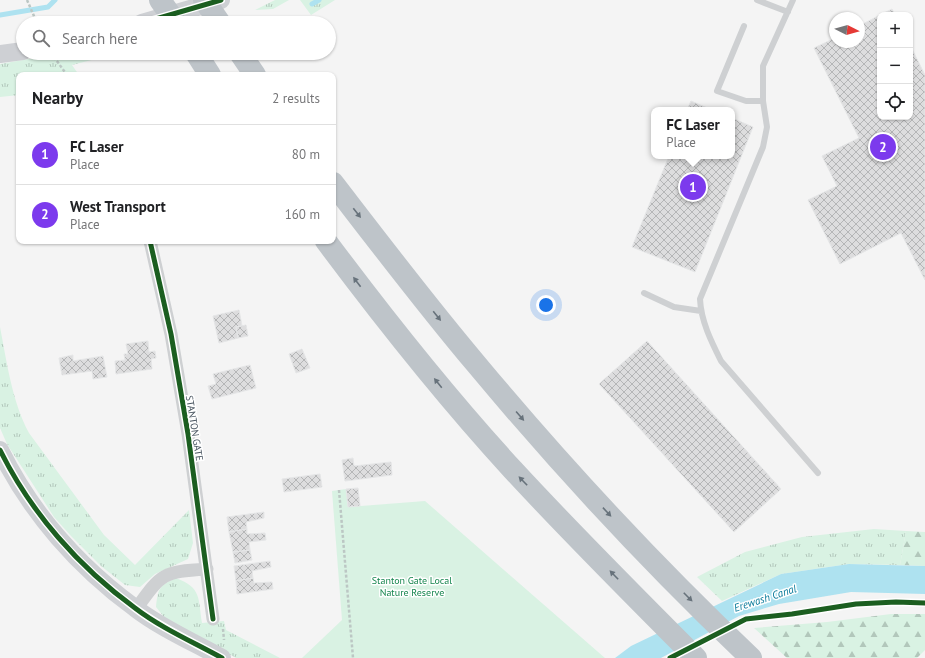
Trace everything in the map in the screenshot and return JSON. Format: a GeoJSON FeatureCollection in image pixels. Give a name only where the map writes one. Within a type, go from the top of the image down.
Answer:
{"type":"FeatureCollection","features":[{"type":"Feature","properties":{"kind":"highway"},"geometry":{"type":"LineString","coordinates":[[160,0],[171,16]]}},
{"type":"Feature","properties":{"kind":"highway"},"geometry":{"type":"LineString","coordinates":[[204,0],[215,16]]}},
{"type":"Feature","properties":{"kind":"highway"},"geometry":{"type":"LineString","coordinates":[[245,60],[253,72]]}},
{"type":"Feature","properties":{"kind":"highway"},"geometry":{"type":"LineString","coordinates":[[336,187],[476,365],[545,444],[661,569],[750,658]]}},
{"type":"Feature","properties":{"kind":"highway"},"geometry":{"type":"LineString","coordinates":[[328,244],[388,323],[449,397],[513,470],[696,658]]}},
{"type":"Feature","properties":{"kind":"street"},"geometry":{"type":"LineString","coordinates":[[166,16],[221,0]]}},
{"type":"Feature","properties":{"kind":"street"},"geometry":{"type":"LineString","coordinates":[[0,54],[16,51]]}},
{"type":"Feature","properties":{"kind":"street","name":"STANTON GATE"},"geometry":{"type":"LineString","coordinates":[[151,244],[171,334],[186,419],[213,619]]}},
{"type":"Feature","properties":{"kind":"street"},"geometry":{"type":"LineString","coordinates":[[0,450],[8,467],[40,514],[70,552],[94,575],[136,609],[223,651]]}},
{"type":"Feature","properties":{"kind":"street"},"geometry":{"type":"LineString","coordinates":[[136,609],[152,586],[161,577],[176,571],[207,569]]}},
{"type":"Feature","properties":{"kind":"lane"},"geometry":{"type":"LineString","coordinates":[[757,0],[788,12]]}},
{"type":"Feature","properties":{"kind":"lane"},"geometry":{"type":"LineString","coordinates":[[793,0],[764,66],[763,101],[767,127],[763,147],[700,299],[701,311],[711,340],[721,361],[818,474]]}},
{"type":"Feature","properties":{"kind":"lane"},"geometry":{"type":"LineString","coordinates":[[744,26],[718,91],[746,101],[763,101]]}},
{"type":"Feature","properties":{"kind":"lane"},"geometry":{"type":"LineString","coordinates":[[644,293],[674,307],[701,311]]}},
{"type":"Feature","properties":{"kind":"path"},"geometry":{"type":"LineString","coordinates":[[27,0],[34,16]]}},
{"type":"Feature","properties":{"kind":"path"},"geometry":{"type":"LineString","coordinates":[[56,60],[65,72]]}},
{"type":"Feature","properties":{"kind":"path"},"geometry":{"type":"LineString","coordinates":[[339,490],[354,658]]}},
{"type":"Feature","properties":{"kind":"path"},"geometry":{"type":"LineString","coordinates":[[213,619],[214,622],[222,622],[223,651]]}},
{"type":"Feature","properties":{"kind":"green space"},"geometry":{"type":"Polygon","coordinates":[[[275,0],[289,0],[273,9],[255,10],[275,0]]]}},
{"type":"Feature","properties":{"kind":"green space"},"geometry":{"type":"Polygon","coordinates":[[[300,0],[335,0],[311,15],[300,0]]]}},
{"type":"Feature","properties":{"kind":"green space"},"geometry":{"type":"Polygon","coordinates":[[[23,60],[92,60],[72,65],[77,72],[16,72],[16,95],[0,97],[0,64],[23,60]]]}},
{"type":"Feature","properties":{"kind":"green space"},"geometry":{"type":"Polygon","coordinates":[[[0,327],[14,395],[29,433],[104,535],[135,565],[189,510],[193,543],[188,559],[155,574],[140,587],[125,585],[101,566],[54,517],[7,444],[0,428],[0,327]]]}},
{"type":"Feature","properties":{"kind":"green space","name":"Stanton Gate Local Nature Reserve"},"geometry":{"type":"Polygon","coordinates":[[[346,489],[348,507],[425,501],[605,658],[302,658],[342,620],[332,491],[346,489]]]}},
{"type":"Feature","properties":{"kind":"green space"},"geometry":{"type":"Polygon","coordinates":[[[874,529],[906,531],[900,565],[849,564],[781,574],[722,601],[697,577],[745,552],[802,537],[874,529]]]}},
{"type":"Feature","properties":{"kind":"green space"},"geometry":{"type":"Polygon","coordinates":[[[906,531],[925,532],[925,566],[900,565],[906,531]]]}},
{"type":"Feature","properties":{"kind":"green space"},"geometry":{"type":"Polygon","coordinates":[[[176,578],[195,590],[199,600],[202,623],[224,621],[226,630],[280,658],[236,658],[164,617],[156,607],[160,588],[176,578]]]}},
{"type":"Feature","properties":{"kind":"green space"},"geometry":{"type":"Polygon","coordinates":[[[891,614],[925,614],[925,650],[917,658],[787,658],[754,628],[827,622],[891,614]]]}},
{"type":"Feature","properties":{"kind":"water","name":"Erewash Canal"},"geometry":{"type":"Polygon","coordinates":[[[849,564],[925,566],[925,594],[851,592],[779,604],[739,616],[661,658],[615,658],[631,646],[781,574],[849,564]]]}},
{"type":"Feature","properties":{"kind":"building"},"geometry":{"type":"Polygon","coordinates":[[[892,9],[894,12],[886,12],[892,9]]]}},
{"type":"Feature","properties":{"kind":"building"},"geometry":{"type":"Polygon","coordinates":[[[877,17],[877,120],[913,120],[913,51],[925,75],[925,280],[901,233],[840,264],[808,200],[837,186],[822,156],[859,138],[814,48],[829,41],[829,48],[865,48],[865,23],[877,17]]]}},
{"type":"Feature","properties":{"kind":"building"},"geometry":{"type":"Polygon","coordinates":[[[691,101],[705,107],[688,107],[691,101]]]}},
{"type":"Feature","properties":{"kind":"building"},"geometry":{"type":"Polygon","coordinates":[[[735,119],[753,127],[695,272],[632,247],[668,159],[735,159],[735,119]]]}},
{"type":"Feature","properties":{"kind":"building"},"geometry":{"type":"Polygon","coordinates":[[[239,310],[242,326],[236,327],[238,338],[219,343],[213,316],[239,310]]]}},
{"type":"Feature","properties":{"kind":"building"},"geometry":{"type":"Polygon","coordinates":[[[246,325],[248,336],[238,338],[236,327],[246,325]]]}},
{"type":"Feature","properties":{"kind":"building"},"geometry":{"type":"Polygon","coordinates":[[[148,341],[149,352],[155,351],[156,358],[151,359],[152,369],[116,374],[115,361],[125,360],[124,354],[128,354],[126,344],[148,341]]]}},
{"type":"Feature","properties":{"kind":"building"},"geometry":{"type":"Polygon","coordinates":[[[647,341],[781,489],[734,532],[599,384],[647,341]]]}},
{"type":"Feature","properties":{"kind":"building"},"geometry":{"type":"Polygon","coordinates":[[[302,349],[310,368],[296,373],[289,354],[302,349]]]}},
{"type":"Feature","properties":{"kind":"building"},"geometry":{"type":"Polygon","coordinates":[[[73,355],[73,361],[103,356],[107,377],[93,379],[92,371],[62,375],[59,358],[73,355]]]}},
{"type":"Feature","properties":{"kind":"building"},"geometry":{"type":"Polygon","coordinates":[[[250,365],[256,388],[212,399],[208,386],[216,384],[213,374],[250,365]]]}},
{"type":"Feature","properties":{"kind":"building"},"geometry":{"type":"Polygon","coordinates":[[[353,458],[354,466],[391,462],[392,475],[345,481],[342,460],[353,458]]]}},
{"type":"Feature","properties":{"kind":"building"},"geometry":{"type":"Polygon","coordinates":[[[320,474],[322,487],[284,492],[282,479],[320,474]]]}},
{"type":"Feature","properties":{"kind":"building"},"geometry":{"type":"Polygon","coordinates":[[[358,488],[360,506],[348,507],[346,489],[358,488]]]}},
{"type":"Feature","properties":{"kind":"building"},"geometry":{"type":"Polygon","coordinates":[[[264,512],[264,518],[246,522],[247,529],[229,532],[227,517],[264,512]]]}},
{"type":"Feature","properties":{"kind":"building"},"geometry":{"type":"Polygon","coordinates":[[[247,529],[247,534],[265,533],[266,540],[249,542],[250,550],[233,552],[229,532],[247,529]]]}},
{"type":"Feature","properties":{"kind":"building"},"geometry":{"type":"Polygon","coordinates":[[[250,550],[252,560],[235,563],[233,552],[250,550]]]}},
{"type":"Feature","properties":{"kind":"building"},"geometry":{"type":"Polygon","coordinates":[[[270,561],[271,567],[252,571],[253,578],[236,581],[234,566],[270,561]]]}},
{"type":"Feature","properties":{"kind":"building"},"geometry":{"type":"Polygon","coordinates":[[[253,578],[254,583],[272,582],[273,589],[237,594],[236,581],[253,578]]]}},
{"type":"Feature","properties":{"kind":"waterway"},"geometry":{"type":"LineString","coordinates":[[0,15],[48,7],[55,0]]}},
{"type":"Feature","properties":{"kind":"waterway"},"geometry":{"type":"LineString","coordinates":[[312,4],[319,0]]}},
{"type":"Feature","properties":{"kind":"cycle path"},"geometry":{"type":"LineString","coordinates":[[166,16],[221,0]]}},
{"type":"Feature","properties":{"kind":"cycle path"},"geometry":{"type":"LineString","coordinates":[[151,244],[171,334],[188,434],[213,619]]}},
{"type":"Feature","properties":{"kind":"cycle path"},"geometry":{"type":"LineString","coordinates":[[0,450],[26,496],[58,537],[95,575],[114,592],[145,615],[222,658]]}},
{"type":"Feature","properties":{"kind":"cycle path"},"geometry":{"type":"LineString","coordinates":[[670,658],[746,619],[792,614],[856,604],[896,602],[925,603]]}},
{"type":"Feature","properties":{"kind":"place","name":"West Transport"},"geometry":{"type":"Point","coordinates":[883,147]}},
{"type":"Feature","properties":{"kind":"place","name":"FC Laser"},"geometry":{"type":"Point","coordinates":[693,187]}}]}
